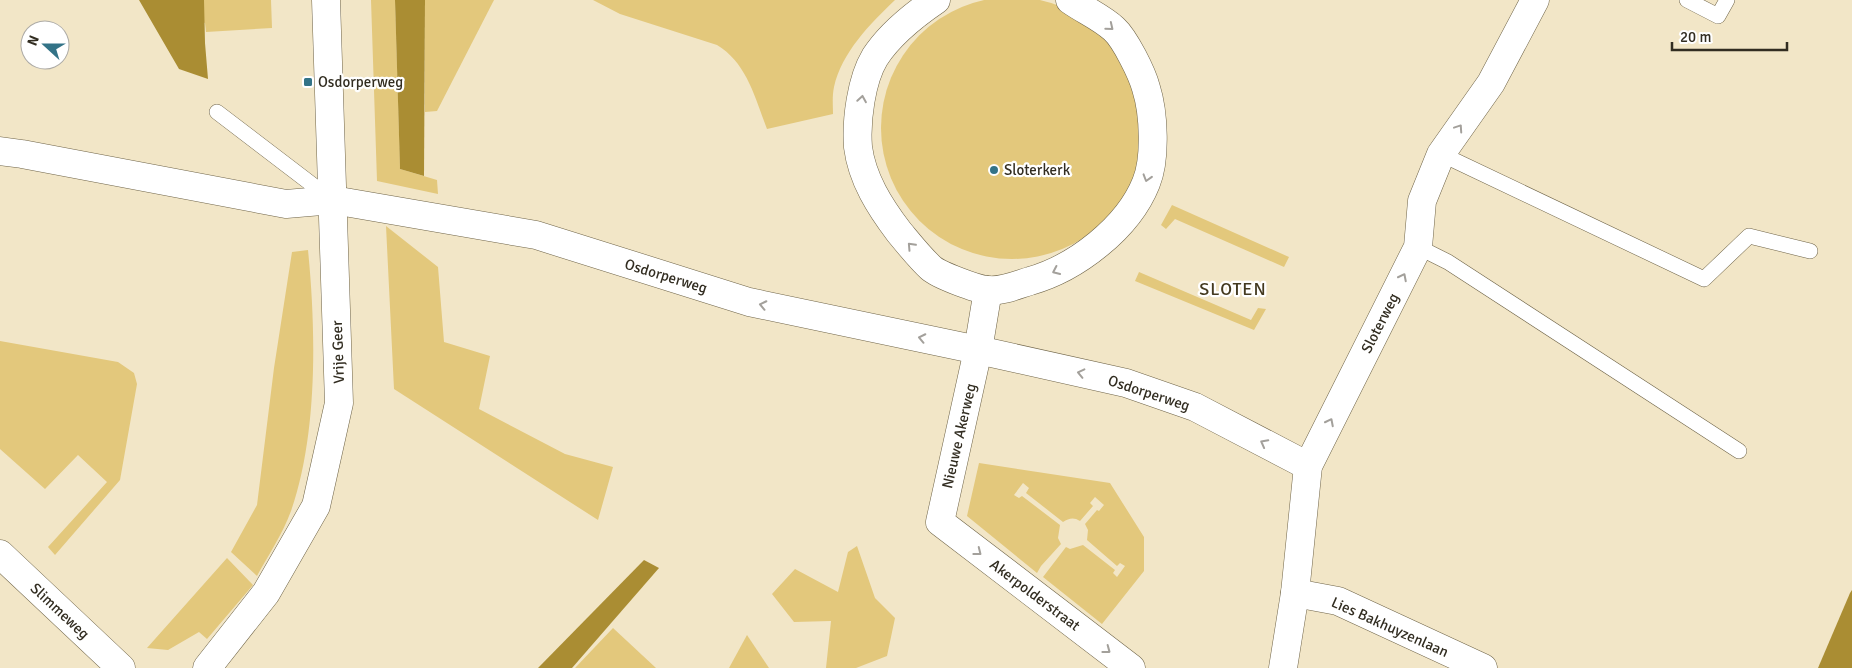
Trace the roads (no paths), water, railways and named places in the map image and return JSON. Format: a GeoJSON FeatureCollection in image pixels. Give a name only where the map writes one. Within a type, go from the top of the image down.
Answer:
{"type":"FeatureCollection","features":[{"type":"Feature","properties":{"kind":"street","name":"Vrije Geer"},"geometry":{"type":"LineString","coordinates":[[207,668],[266,593],[316,506],[340,403],[326,0]]}},
{"type":"Feature","properties":{"kind":"street"},"geometry":{"type":"LineString","coordinates":[[936,0],[900,27],[875,57],[865,83],[858,121],[859,156],[868,182],[880,206],[904,238],[933,269],[969,285],[988,290],[1037,279],[1060,270],[1097,245],[1120,224],[1136,203],[1146,182],[1151,162],[1151,125],[1150,101],[1142,74],[1115,29],[1070,0]]}},
{"type":"Feature","properties":{"kind":"street","name":"Sloterweg"},"geometry":{"type":"LineString","coordinates":[[1283,668],[1295,593],[1308,466],[1418,247],[1422,201],[1441,154],[1491,84],[1535,0]]}},
{"type":"Feature","properties":{"kind":"street","name":"Osdorperweg"},"geometry":{"type":"LineString","coordinates":[[0,152],[22,154],[286,204],[333,200],[536,235],[749,302],[1126,383],[1195,407],[1308,466]]}},
{"type":"Feature","properties":{"kind":"street"},"geometry":{"type":"LineString","coordinates":[[978,350],[988,290]]}},
{"type":"Feature","properties":{"kind":"street","name":"Nieuwe Akerweg"},"geometry":{"type":"LineString","coordinates":[[940,522],[978,350]]}},
{"type":"Feature","properties":{"kind":"street","name":"Akerpolderstraat"},"geometry":{"type":"LineString","coordinates":[[940,522],[1131,668]]}},
{"type":"Feature","properties":{"kind":"street","name":"Slimmeweg"},"geometry":{"type":"LineString","coordinates":[[0,554],[121,668]]}},
{"type":"Feature","properties":{"kind":"street","name":"Lies Bakhuyzenlaan"},"geometry":{"type":"LineString","coordinates":[[1295,593],[1338,601],[1483,668]]}},
{"type":"Feature","properties":{"kind":"lane"},"geometry":{"type":"LineString","coordinates":[[1687,0],[1718,16],[1727,0]]}},
{"type":"Feature","properties":{"kind":"lane"},"geometry":{"type":"LineString","coordinates":[[217,112],[333,200]]}},
{"type":"Feature","properties":{"kind":"lane"},"geometry":{"type":"LineString","coordinates":[[1441,154],[1704,279],[1749,236],[1810,250]]}},
{"type":"Feature","properties":{"kind":"lane"},"geometry":{"type":"LineString","coordinates":[[1418,247],[1448,262],[1739,451]]}},
{"type":"Feature","properties":{"kind":"place","name":"Osdorperweg"},"geometry":{"type":"Point","coordinates":[308,82]}},
{"type":"Feature","properties":{"kind":"place","name":"Sloterkerk"},"geometry":{"type":"Point","coordinates":[994,170]}},
{"type":"Feature","properties":{"kind":"district","name":"SLOTEN"},"geometry":{"type":"Point","coordinates":[1233,289]}}]}
